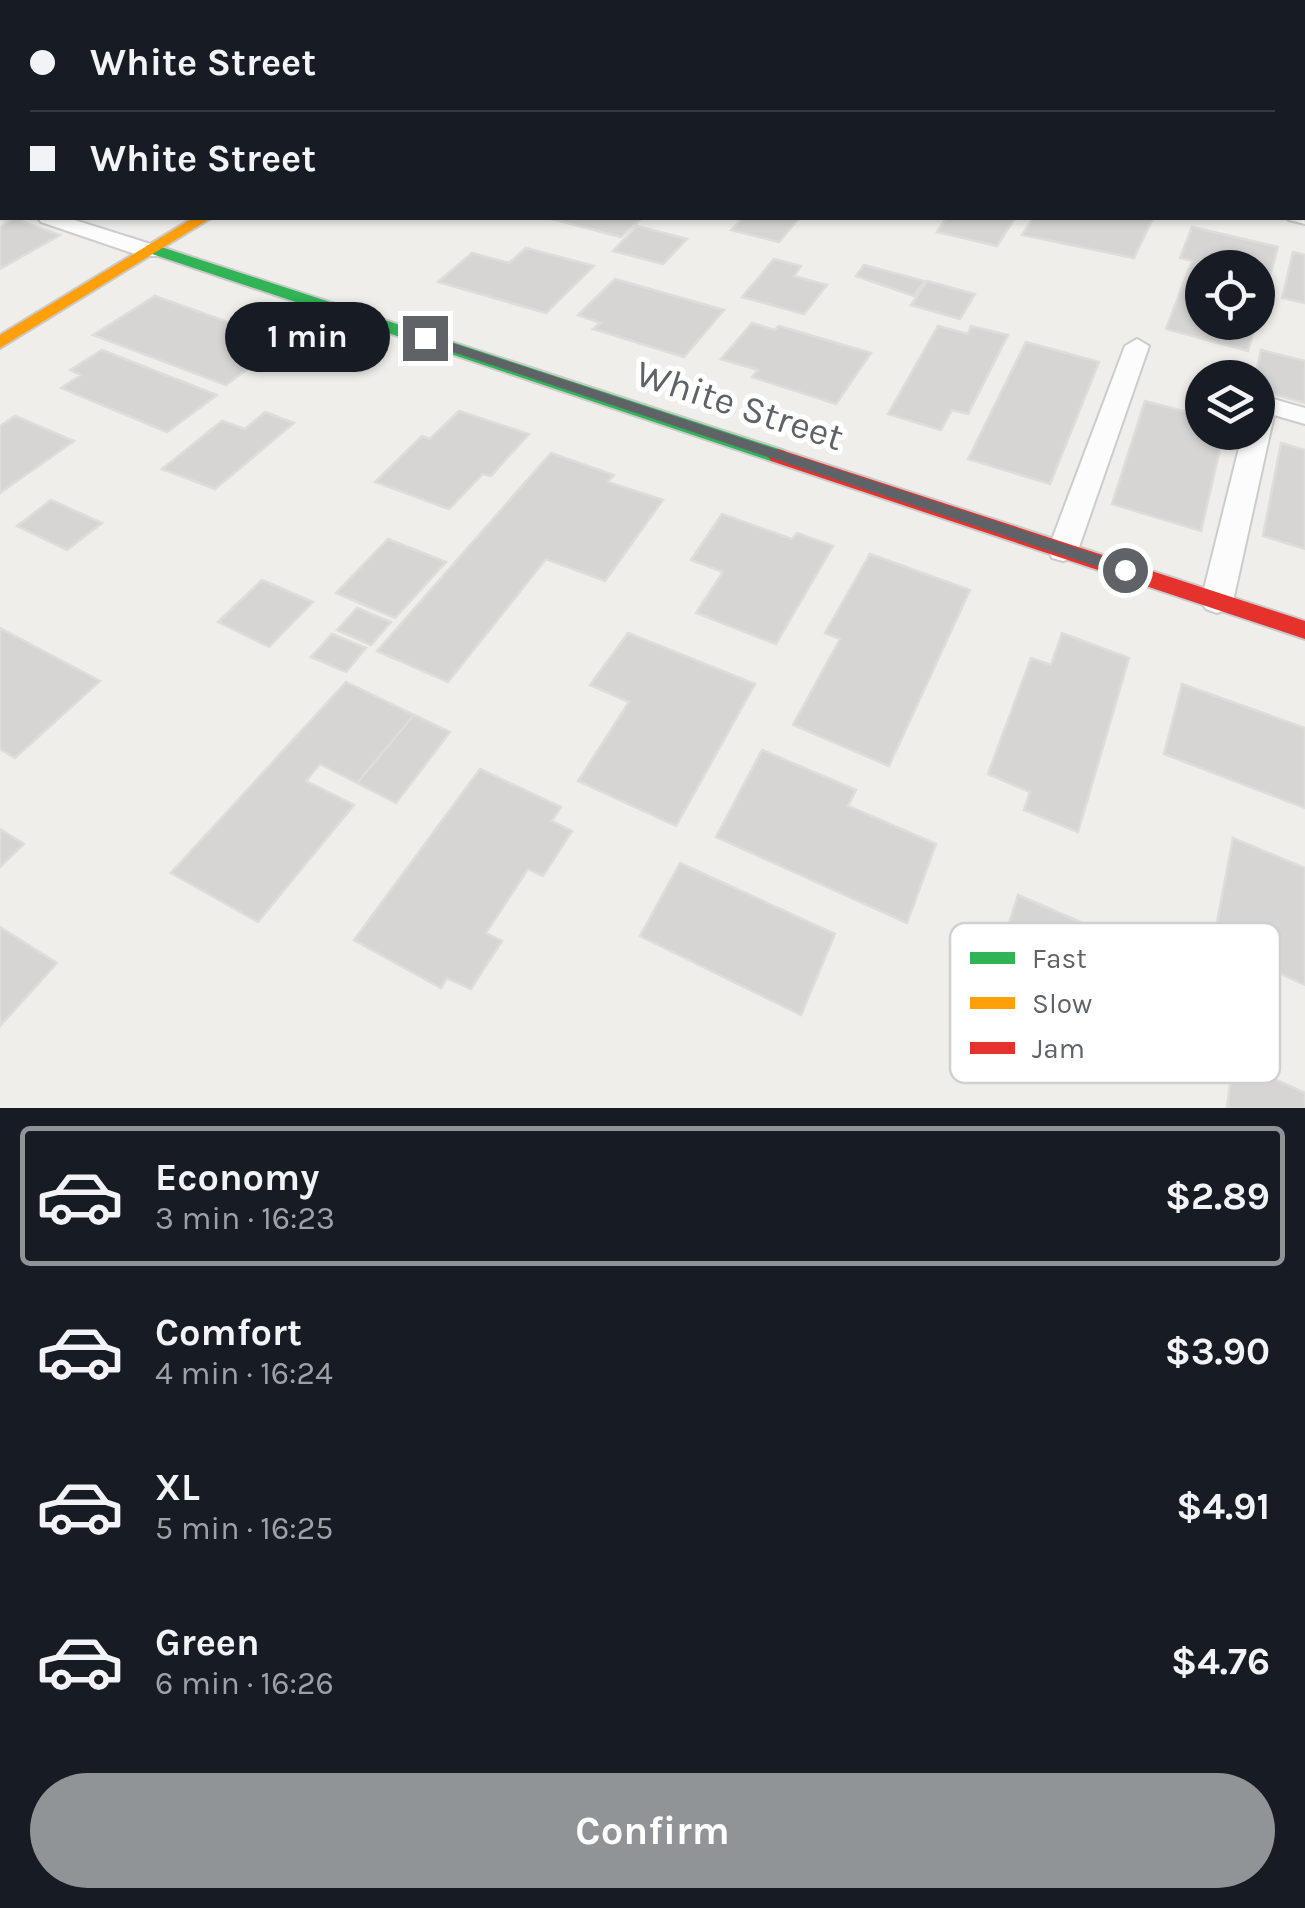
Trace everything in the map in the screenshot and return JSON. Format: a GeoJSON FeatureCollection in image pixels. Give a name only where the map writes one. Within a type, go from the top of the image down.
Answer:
{"type":"FeatureCollection","features":[{"type":"Feature","properties":{"kind":"main road"},"geometry":{"type":"LineString","coordinates":[[0,342],[200,220]]}},
{"type":"Feature","properties":{"kind":"main road","name":"White Street"},"geometry":{"type":"LineString","coordinates":[[151,250],[1305,630]]}},
{"type":"Feature","properties":{"kind":"lane"},"geometry":{"type":"LineString","coordinates":[[54,220],[151,250]]}},
{"type":"Feature","properties":{"kind":"lane"},"geometry":{"type":"LineString","coordinates":[[1063,550],[1137,346]]}},
{"type":"Feature","properties":{"kind":"lane"},"geometry":{"type":"LineString","coordinates":[[1275,407],[1305,416]]}},
{"type":"Feature","properties":{"kind":"lane"},"geometry":{"type":"LineString","coordinates":[[1217,601],[1252,450]]}},
{"type":"Feature","properties":{"kind":"building"},"geometry":{"type":"Polygon","coordinates":[[[18,220],[60,235],[0,269],[0,227],[18,220]]]}},
{"type":"Feature","properties":{"kind":"building"},"geometry":{"type":"Polygon","coordinates":[[[556,220],[640,220],[621,237],[556,220]]]}},
{"type":"Feature","properties":{"kind":"building"},"geometry":{"type":"Polygon","coordinates":[[[741,220],[797,220],[779,242],[731,230],[741,220]]]}},
{"type":"Feature","properties":{"kind":"building"},"geometry":{"type":"Polygon","coordinates":[[[945,220],[1014,220],[997,246],[937,232],[945,220]]]}},
{"type":"Feature","properties":{"kind":"building"},"geometry":{"type":"Polygon","coordinates":[[[1032,220],[1152,220],[1134,258],[1022,235],[1032,220]]]}},
{"type":"Feature","properties":{"kind":"building"},"geometry":{"type":"Polygon","coordinates":[[[637,226],[687,239],[663,264],[613,251],[637,226]]]}},
{"type":"Feature","properties":{"kind":"building"},"geometry":{"type":"Polygon","coordinates":[[[1192,227],[1278,247],[1275,258],[1275,250],[1185,250],[1185,259],[1180,258],[1192,227]]]}},
{"type":"Feature","properties":{"kind":"building"},"geometry":{"type":"Polygon","coordinates":[[[526,248],[594,266],[546,313],[438,282],[472,253],[509,263],[526,248]]]}},
{"type":"Feature","properties":{"kind":"building"},"geometry":{"type":"Polygon","coordinates":[[[1293,252],[1305,255],[1305,303],[1282,298],[1293,252]]]}},
{"type":"Feature","properties":{"kind":"building"},"geometry":{"type":"Polygon","coordinates":[[[774,259],[801,266],[794,276],[827,285],[804,314],[742,297],[774,259]]]}},
{"type":"Feature","properties":{"kind":"building"},"geometry":{"type":"Polygon","coordinates":[[[864,265],[924,281],[914,296],[856,276],[864,265]]]}},
{"type":"Feature","properties":{"kind":"building"},"geometry":{"type":"Polygon","coordinates":[[[615,279],[724,310],[684,357],[593,329],[600,323],[578,315],[615,279]]]}},
{"type":"Feature","properties":{"kind":"building"},"geometry":{"type":"Polygon","coordinates":[[[1185,279],[1185,334],[1166,329],[1185,279]]]}},
{"type":"Feature","properties":{"kind":"building"},"geometry":{"type":"Polygon","coordinates":[[[927,281],[975,294],[960,319],[911,305],[927,281]]]}},
{"type":"Feature","properties":{"kind":"building"},"geometry":{"type":"Polygon","coordinates":[[[155,296],[284,342],[226,385],[93,335],[155,296]]]}},
{"type":"Feature","properties":{"kind":"building"},"geometry":{"type":"Polygon","coordinates":[[[752,323],[775,330],[779,326],[871,353],[836,404],[752,377],[758,370],[721,359],[752,323]]]}},
{"type":"Feature","properties":{"kind":"building"},"geometry":{"type":"Polygon","coordinates":[[[938,326],[968,334],[971,326],[1008,335],[968,414],[952,410],[941,430],[888,414],[938,326]]]}},
{"type":"Feature","properties":{"kind":"building"},"geometry":{"type":"Polygon","coordinates":[[[1207,340],[1251,340],[1248,351],[1207,340]]]}},
{"type":"Feature","properties":{"kind":"building"},"geometry":{"type":"Polygon","coordinates":[[[1026,342],[1099,362],[1050,484],[968,459],[1026,342]]]}},
{"type":"Feature","properties":{"kind":"building"},"geometry":{"type":"Polygon","coordinates":[[[102,350],[217,395],[167,432],[61,388],[81,375],[70,370],[102,350]]]}},
{"type":"Feature","properties":{"kind":"building"},"geometry":{"type":"Polygon","coordinates":[[[1261,350],[1305,361],[1305,403],[1275,395],[1275,360],[1259,360],[1261,350]]]}},
{"type":"Feature","properties":{"kind":"building"},"geometry":{"type":"Polygon","coordinates":[[[1145,401],[1185,412],[1185,450],[1220,450],[1201,531],[1112,504],[1145,401]]]}},
{"type":"Feature","properties":{"kind":"building"},"geometry":{"type":"Polygon","coordinates":[[[459,411],[529,434],[491,476],[483,474],[449,509],[375,482],[422,436],[430,439],[459,411]]]}},
{"type":"Feature","properties":{"kind":"building"},"geometry":{"type":"Polygon","coordinates":[[[265,412],[294,423],[215,489],[162,469],[222,421],[245,429],[265,412]]]}},
{"type":"Feature","properties":{"kind":"building"},"geometry":{"type":"Polygon","coordinates":[[[15,416],[74,441],[0,493],[0,426],[15,416]]]}},
{"type":"Feature","properties":{"kind":"building"},"geometry":{"type":"Polygon","coordinates":[[[1281,443],[1305,450],[1305,549],[1263,536],[1281,443]]]}},
{"type":"Feature","properties":{"kind":"building"},"geometry":{"type":"Polygon","coordinates":[[[551,453],[614,475],[608,482],[663,500],[605,581],[546,559],[448,682],[377,651],[551,453]]]}},
{"type":"Feature","properties":{"kind":"building"},"geometry":{"type":"Polygon","coordinates":[[[51,500],[102,523],[67,550],[17,526],[51,500]]]}},
{"type":"Feature","properties":{"kind":"building"},"geometry":{"type":"Polygon","coordinates":[[[722,514],[792,539],[797,533],[833,546],[776,644],[696,613],[723,572],[691,560],[722,514]]]}},
{"type":"Feature","properties":{"kind":"building"},"geometry":{"type":"Polygon","coordinates":[[[388,539],[446,562],[395,618],[336,593],[388,539]]]}},
{"type":"Feature","properties":{"kind":"building"},"geometry":{"type":"Polygon","coordinates":[[[870,554],[970,590],[889,766],[793,725],[840,639],[825,633],[870,554]]]}},
{"type":"Feature","properties":{"kind":"building"},"geometry":{"type":"Polygon","coordinates":[[[262,580],[313,602],[269,647],[218,622],[262,580]]]}},
{"type":"Feature","properties":{"kind":"building"},"geometry":{"type":"Polygon","coordinates":[[[357,608],[391,622],[371,645],[337,630],[357,608]]]}},
{"type":"Feature","properties":{"kind":"building"},"geometry":{"type":"Polygon","coordinates":[[[0,628],[100,681],[15,758],[0,749],[0,628]]]}},
{"type":"Feature","properties":{"kind":"building"},"geometry":{"type":"Polygon","coordinates":[[[628,633],[755,684],[676,826],[578,781],[629,702],[590,685],[628,633]]]}},
{"type":"Feature","properties":{"kind":"building"},"geometry":{"type":"Polygon","coordinates":[[[1062,633],[1129,658],[1078,832],[1024,810],[1030,792],[988,774],[1031,658],[1051,665],[1062,633]]]}},
{"type":"Feature","properties":{"kind":"building"},"geometry":{"type":"Polygon","coordinates":[[[332,634],[366,648],[346,672],[311,657],[332,634]]]}},
{"type":"Feature","properties":{"kind":"building"},"geometry":{"type":"Polygon","coordinates":[[[346,682],[414,715],[357,783],[320,764],[306,781],[354,805],[258,922],[171,873],[346,682]]]}},
{"type":"Feature","properties":{"kind":"building"},"geometry":{"type":"Polygon","coordinates":[[[1182,684],[1305,728],[1305,808],[1164,754],[1182,684]]]}},
{"type":"Feature","properties":{"kind":"building"},"geometry":{"type":"Polygon","coordinates":[[[414,715],[450,732],[396,803],[357,783],[414,715]]]}},
{"type":"Feature","properties":{"kind":"building"},"geometry":{"type":"Polygon","coordinates":[[[762,750],[856,790],[848,806],[936,844],[907,923],[716,837],[762,750]]]}},
{"type":"Feature","properties":{"kind":"building"},"geometry":{"type":"Polygon","coordinates":[[[480,769],[561,807],[552,821],[572,831],[543,876],[528,869],[486,933],[502,941],[471,989],[447,978],[441,988],[354,940],[480,769]]]}},
{"type":"Feature","properties":{"kind":"building"},"geometry":{"type":"Polygon","coordinates":[[[0,829],[24,844],[0,867],[0,829]]]}},
{"type":"Feature","properties":{"kind":"building"},"geometry":{"type":"Polygon","coordinates":[[[1233,838],[1305,868],[1305,985],[1280,974],[1280,923],[1217,923],[1233,838]]]}},
{"type":"Feature","properties":{"kind":"building"},"geometry":{"type":"Polygon","coordinates":[[[680,863],[835,934],[801,1015],[640,936],[680,863]]]}},
{"type":"Feature","properties":{"kind":"building"},"geometry":{"type":"Polygon","coordinates":[[[1018,895],[1083,923],[1009,923],[1018,895]]]}},
{"type":"Feature","properties":{"kind":"building"},"geometry":{"type":"Polygon","coordinates":[[[0,927],[57,963],[0,1026],[0,927]]]}},
{"type":"Feature","properties":{"kind":"building"},"geometry":{"type":"Polygon","coordinates":[[[1280,1082],[1305,1093],[1305,1108],[1227,1108],[1230,1083],[1280,1082]]]}},
{"type":"Feature","properties":{"kind":"traffic: fast"},"geometry":{"type":"LineString","coordinates":[[152,249],[778,456]]}},
{"type":"Feature","properties":{"kind":"traffic: slow"},"geometry":{"type":"LineString","coordinates":[[0,343],[200,220]]}},
{"type":"Feature","properties":{"kind":"traffic: jam"},"geometry":{"type":"LineString","coordinates":[[778,456],[1305,630]]}},
{"type":"Feature","properties":{"kind":"route"},"geometry":{"type":"LineString","coordinates":[[425,338],[1125,570]]}}]}
